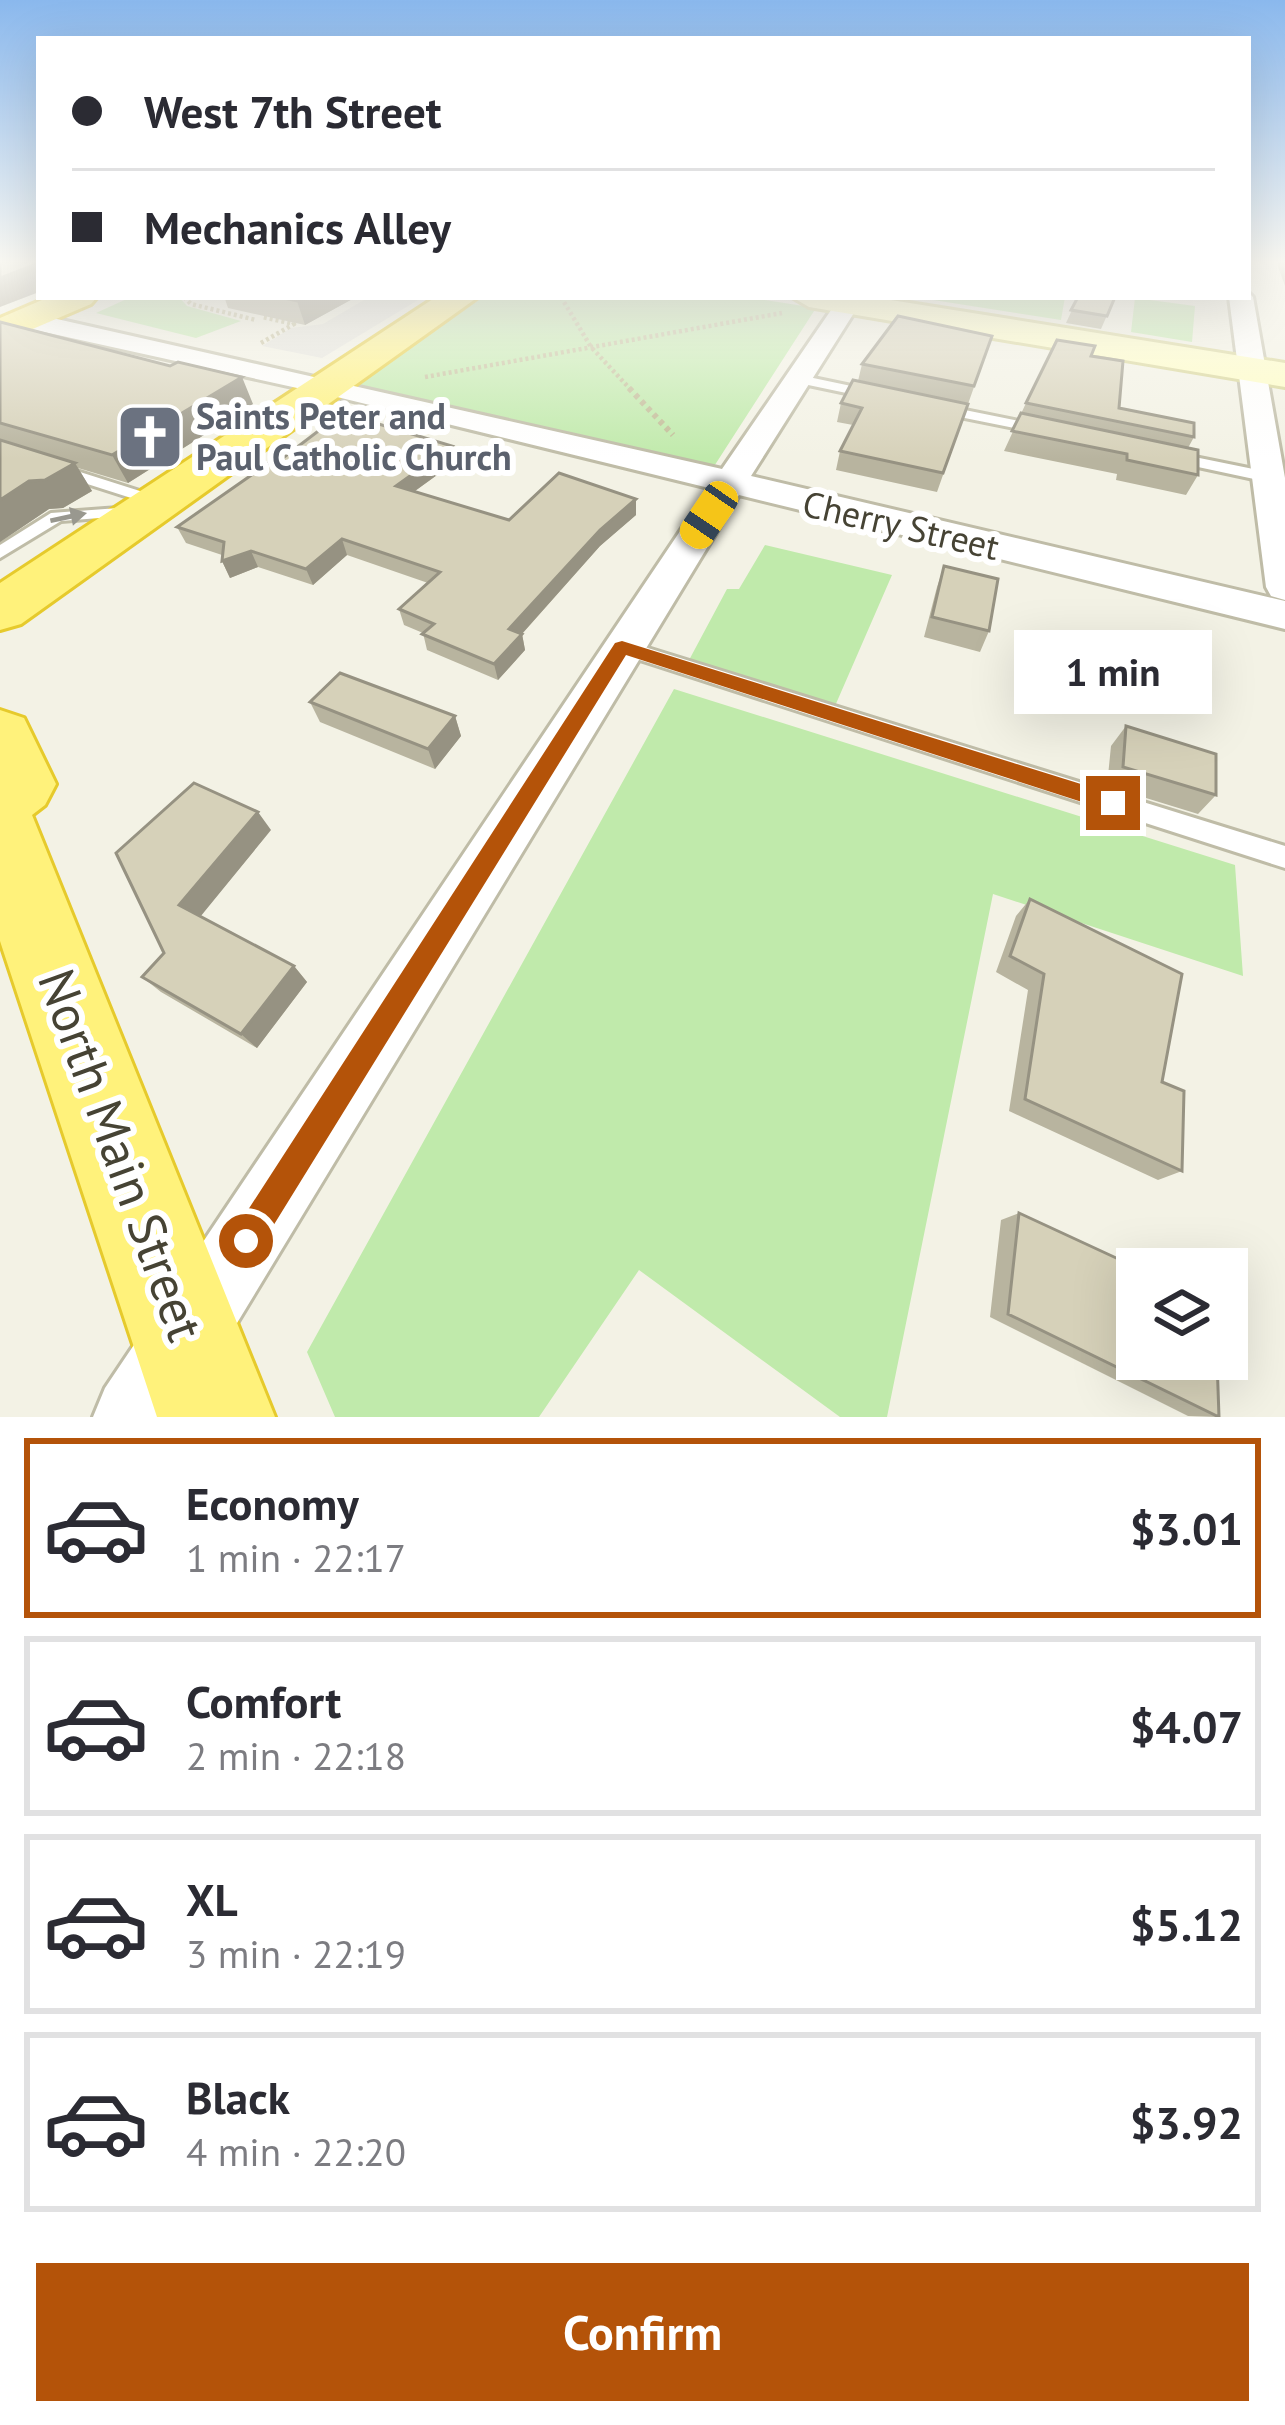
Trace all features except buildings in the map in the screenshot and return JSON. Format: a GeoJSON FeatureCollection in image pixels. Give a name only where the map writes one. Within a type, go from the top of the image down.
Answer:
{"type":"FeatureCollection","features":[{"type":"Feature","properties":{"kind":"highway"},"geometry":{"type":"LineString","coordinates":[[0,610],[416,327]]}},
{"type":"Feature","properties":{"kind":"highway"},"geometry":{"type":"LineString","coordinates":[[0,737],[20,784],[0,798]]}},
{"type":"Feature","properties":{"kind":"highway","name":"North Main Street"},"geometry":{"type":"LineString","coordinates":[[0,826],[202,1374]]}},
{"type":"Feature","properties":{"kind":"main road"},"geometry":{"type":"LineString","coordinates":[[1006,327],[1269,373]]}},
{"type":"Feature","properties":{"kind":"street","name":"Cherry Street"},"geometry":{"type":"LineString","coordinates":[[19,327],[329,386],[1285,615]]}},
{"type":"Feature","properties":{"kind":"street"},"geometry":{"type":"LineString","coordinates":[[134,1417],[202,1374],[622,647],[832,327]]}},
{"type":"Feature","properties":{"kind":"street"},"geometry":{"type":"LineString","coordinates":[[1252,327],[1269,373],[1268,477],[1285,587]]}},
{"type":"Feature","properties":{"kind":"lane"},"geometry":{"type":"LineString","coordinates":[[799,379],[891,398]]}},
{"type":"Feature","properties":{"kind":"lane"},"geometry":{"type":"LineString","coordinates":[[914,403],[1053,432]]}},
{"type":"Feature","properties":{"kind":"lane"},"geometry":{"type":"LineString","coordinates":[[1168,456],[1268,477]]}},
{"type":"Feature","properties":{"kind":"lane"},"geometry":{"type":"LineString","coordinates":[[43,465],[152,506]]}},
{"type":"Feature","properties":{"kind":"lane"},"geometry":{"type":"LineString","coordinates":[[0,553],[57,516],[152,506]]}},
{"type":"Feature","properties":{"kind":"lane"},"geometry":{"type":"LineString","coordinates":[[622,647],[1285,857]]}},
{"type":"Feature","properties":{"kind":"path"},"geometry":{"type":"LineString","coordinates":[[245,352],[289,327]]}},
{"type":"Feature","properties":{"kind":"path"},"geometry":{"type":"LineString","coordinates":[[579,327],[591,347],[679,442]]}},
{"type":"Feature","properties":{"kind":"path"},"geometry":{"type":"LineString","coordinates":[[404,381],[690,327]]}},
{"type":"Feature","properties":{"kind":"green space"},"geometry":{"type":"Polygon","coordinates":[[[153,327],[225,327],[196,338],[153,327]]]}},
{"type":"Feature","properties":{"kind":"green space"},"geometry":{"type":"Polygon","coordinates":[[[440,327],[804,327],[711,471],[355,386],[440,327]]]}},
{"type":"Feature","properties":{"kind":"green space"},"geometry":{"type":"Polygon","coordinates":[[[1132,327],[1193,327],[1192,342],[1131,332],[1132,327]]]}},
{"type":"Feature","properties":{"kind":"green space"},"geometry":{"type":"Polygon","coordinates":[[[765,545],[892,575],[835,706],[688,662],[727,589],[739,589],[765,545]]]}},
{"type":"Feature","properties":{"kind":"green space"},"geometry":{"type":"Polygon","coordinates":[[[674,689],[1235,865],[1243,976],[993,894],[887,1417],[840,1417],[639,1270],[539,1417],[335,1417],[307,1352],[674,689]]]}},
{"type":"Feature","properties":{"kind":"shaded area"},"geometry":{"type":"Polygon","coordinates":[[[373,327],[322,358],[262,346],[291,328],[373,327]]]}},
{"type":"Feature","properties":{"kind":"place","name":"Saints Peter and Paul Catholic Church"},"geometry":{"type":"Point","coordinates":[150,437]}},
{"type":"Feature","properties":{"kind":"route"},"geometry":{"type":"LineString","coordinates":[[246,1241],[622,647],[1113,803]]}}]}
